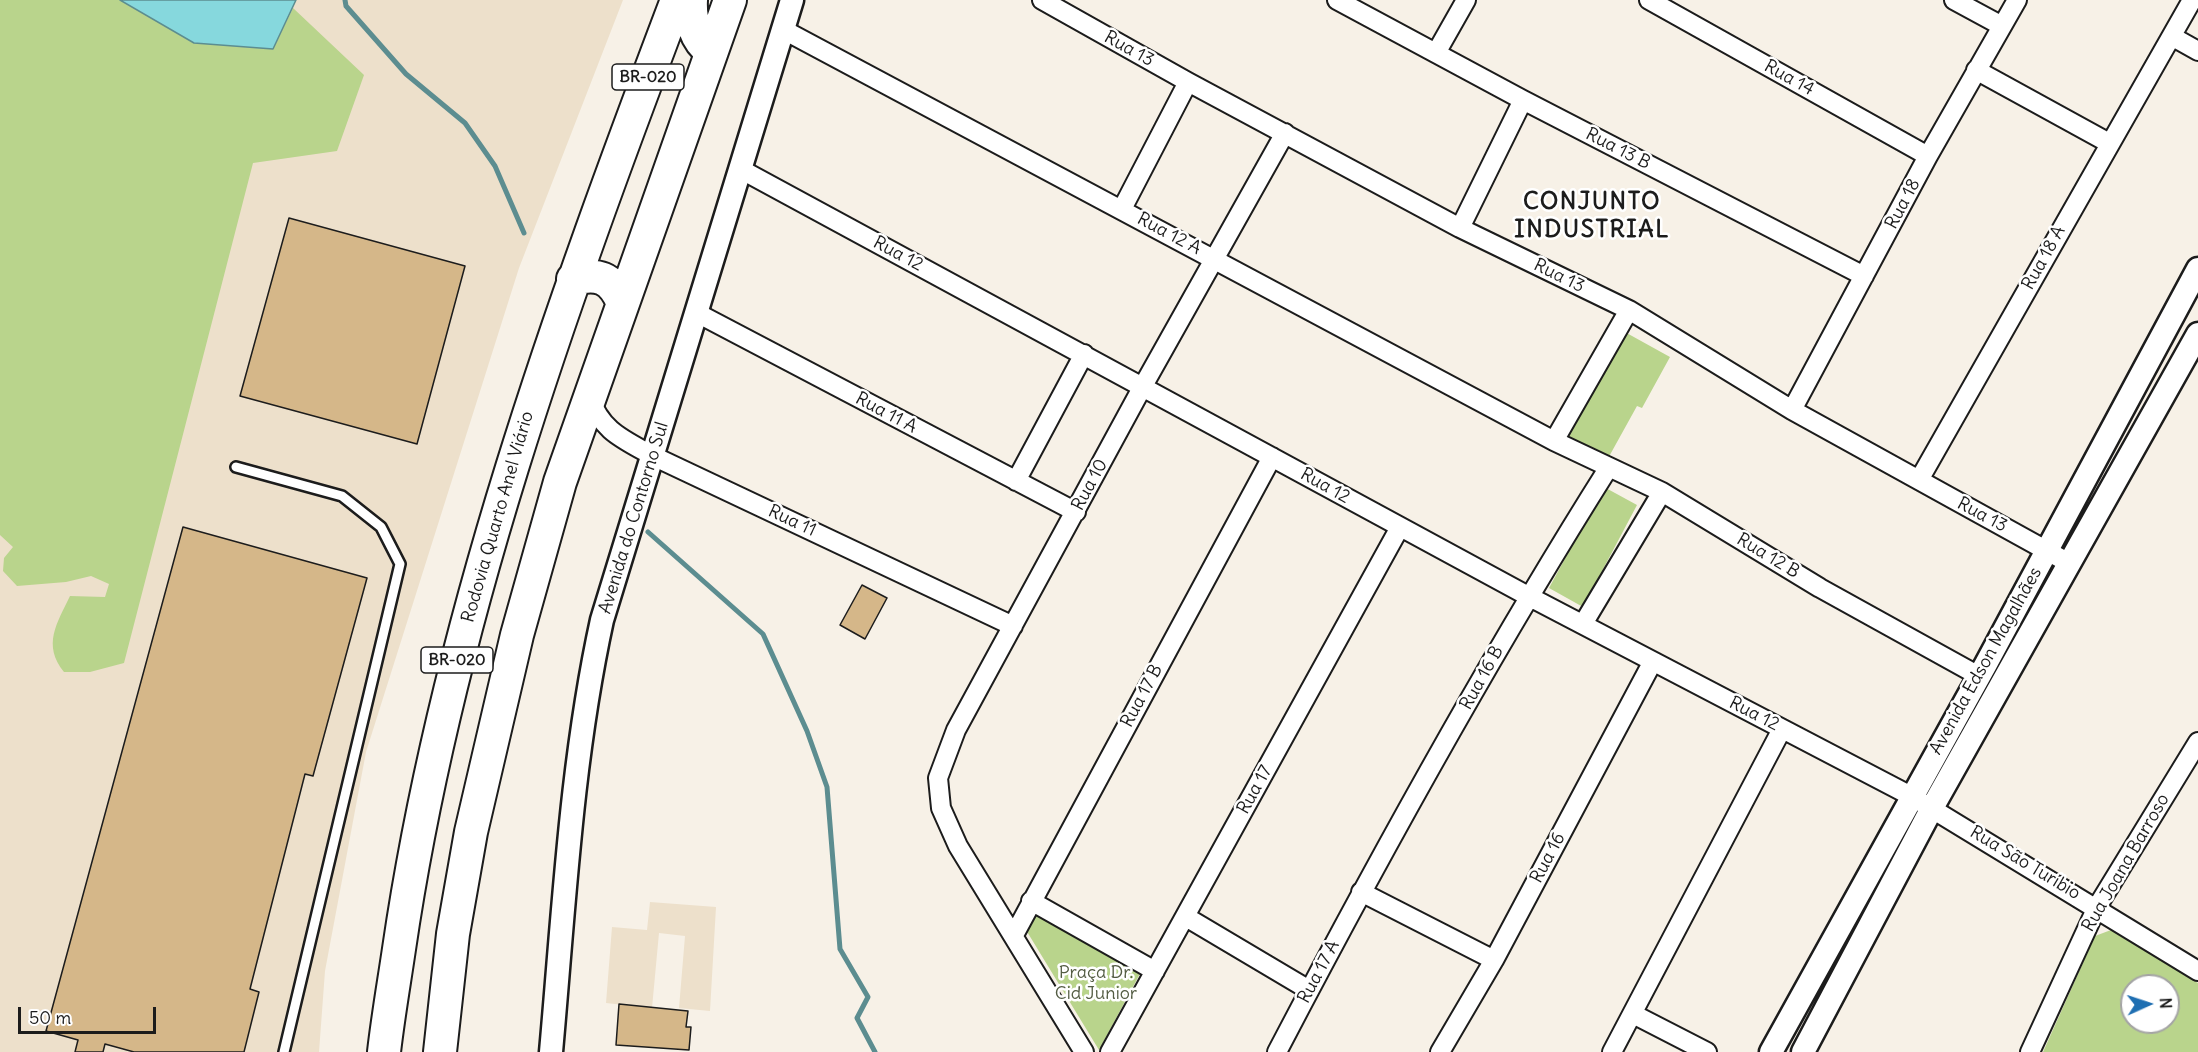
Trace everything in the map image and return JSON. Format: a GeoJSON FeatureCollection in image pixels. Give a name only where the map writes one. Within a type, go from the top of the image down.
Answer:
{"type":"FeatureCollection","features":[{"type":"Feature","properties":{"kind":"highway","name":"Rodovia Quarto Anel Viário"},"geometry":{"type":"LineString","coordinates":[[384,1052],[412,863],[452,678],[509,473],[573,279],[677,0]]}},
{"type":"Feature","properties":{"kind":"highway"},"geometry":{"type":"LineString","coordinates":[[691,0],[693,22],[698,35],[711,51]]}},
{"type":"Feature","properties":{"kind":"highway","name":"BR-020"},"geometry":{"type":"LineString","coordinates":[[440,1052],[453,934],[493,734],[560,482],[730,0]]}},
{"type":"Feature","properties":{"kind":"highway"},"geometry":{"type":"LineString","coordinates":[[573,279],[587,276],[602,278],[615,287],[622,301]]}},
{"type":"Feature","properties":{"kind":"street","name":"Avenida do Contorno Sul"},"geometry":{"type":"LineString","coordinates":[[552,1052],[575,792],[588,684],[602,620],[742,170],[792,0]]}},
{"type":"Feature","properties":{"kind":"street","name":"Rua 13"},"geometry":{"type":"LineString","coordinates":[[1042,0],[1188,82],[1460,228],[1629,310],[1792,410],[2069,563]]}},
{"type":"Feature","properties":{"kind":"street","name":"Rua 13 B"},"geometry":{"type":"LineString","coordinates":[[1337,0],[1523,100],[1864,276]]}},
{"type":"Feature","properties":{"kind":"street"},"geometry":{"type":"LineString","coordinates":[[1436,53],[1466,0]]}},
{"type":"Feature","properties":{"kind":"street","name":"Rua 14"},"geometry":{"type":"LineString","coordinates":[[1649,0],[1928,156]]}},
{"type":"Feature","properties":{"kind":"street"},"geometry":{"type":"LineString","coordinates":[[1954,0],[2002,26]]}},
{"type":"Feature","properties":{"kind":"street","name":"Rua 18"},"geometry":{"type":"LineString","coordinates":[[1792,410],[1928,156],[2017,0]]}},
{"type":"Feature","properties":{"kind":"street","name":"Rua 18 A"},"geometry":{"type":"LineString","coordinates":[[1918,480],[2109,143],[2173,38],[2192,0]]}},
{"type":"Feature","properties":{"kind":"street","name":"Rua 12 A"},"geometry":{"type":"LineString","coordinates":[[782,29],[1554,441]]}},
{"type":"Feature","properties":{"kind":"street"},"geometry":{"type":"LineString","coordinates":[[2173,38],[2198,51]]}},
{"type":"Feature","properties":{"kind":"street"},"geometry":{"type":"LineString","coordinates":[[1976,70],[2109,143]]}},
{"type":"Feature","properties":{"kind":"street"},"geometry":{"type":"LineString","coordinates":[[1122,209],[1188,82]]}},
{"type":"Feature","properties":{"kind":"street"},"geometry":{"type":"LineString","coordinates":[[1460,228],[1523,100]]}},
{"type":"Feature","properties":{"kind":"street","name":"Rua 10"},"geometry":{"type":"LineString","coordinates":[[1084,1052],[958,846],[941,808],[938,778],[956,730],[1143,386],[1285,133]]}},
{"type":"Feature","properties":{"kind":"street","name":"Rua 12"},"geometry":{"type":"LineString","coordinates":[[742,170],[1652,663],[1911,796]]}},
{"type":"Feature","properties":{"kind":"street","name":"Avenida Edson Magalhães"},"geometry":{"type":"LineString","coordinates":[[1771,1052],[2048,550],[2198,269]]}},
{"type":"Feature","properties":{"kind":"street"},"geometry":{"type":"LineString","coordinates":[[1554,441],[1629,310]]}},
{"type":"Feature","properties":{"kind":"street","name":"Rua 11 A"},"geometry":{"type":"LineString","coordinates":[[698,313],[1076,512]]}},
{"type":"Feature","properties":{"kind":"street","name":"Avenida Edson Magalhães"},"geometry":{"type":"LineString","coordinates":[[1803,1052],[1932,808],[2198,334]]}},
{"type":"Feature","properties":{"kind":"street"},"geometry":{"type":"LineString","coordinates":[[1016,482],[1084,354]]}},
{"type":"Feature","properties":{"kind":"street","name":"Rua 11"},"geometry":{"type":"LineString","coordinates":[[589,397],[597,416],[610,432],[653,456],[1013,626]]}},
{"type":"Feature","properties":{"kind":"street","name":"Rua 12 B"},"geometry":{"type":"LineString","coordinates":[[1554,441],[1662,492],[1975,683]]}},
{"type":"Feature","properties":{"kind":"street","name":"Rua 17 B"},"geometry":{"type":"LineString","coordinates":[[1014,935],[1272,457]]}},
{"type":"Feature","properties":{"kind":"street","name":"Rua 16 B"},"geometry":{"type":"LineString","coordinates":[[1361,892],[1528,596],[1609,467]]}},
{"type":"Feature","properties":{"kind":"street"},"geometry":{"type":"LineString","coordinates":[[1582,624],[1662,492]]}},
{"type":"Feature","properties":{"kind":"street","name":"Rua 17"},"geometry":{"type":"LineString","coordinates":[[1110,1052],[1400,527]]}},
{"type":"Feature","properties":{"kind":"street","name":"Rua 16"},"geometry":{"type":"LineString","coordinates":[[1446,1050],[1652,663]]}},
{"type":"Feature","properties":{"kind":"street"},"geometry":{"type":"LineString","coordinates":[[1975,683],[1992,704]]}},
{"type":"Feature","properties":{"kind":"street"},"geometry":{"type":"LineString","coordinates":[[1612,1052],[1782,729]]}},
{"type":"Feature","properties":{"kind":"street","name":"Rua Joana Barroso"},"geometry":{"type":"LineString","coordinates":[[2030,1052],[2097,907],[2198,742]]}},
{"type":"Feature","properties":{"kind":"street","name":"Rua São Turíbio"},"geometry":{"type":"LineString","coordinates":[[1911,796],[2097,907],[2198,971]]}},
{"type":"Feature","properties":{"kind":"street"},"geometry":{"type":"LineString","coordinates":[[1361,892],[1494,960]]}},
{"type":"Feature","properties":{"kind":"street","name":"Rua 17 A"},"geometry":{"type":"LineString","coordinates":[[1276,1052],[1361,892]]}},
{"type":"Feature","properties":{"kind":"street"},"geometry":{"type":"LineString","coordinates":[[1031,901],[1155,971]]}},
{"type":"Feature","properties":{"kind":"street"},"geometry":{"type":"LineString","coordinates":[[1186,917],[1309,990]]}},
{"type":"Feature","properties":{"kind":"street"},"geometry":{"type":"LineString","coordinates":[[1633,1014],[1707,1052]]}},
{"type":"Feature","properties":{"kind":"lane"},"geometry":{"type":"LineString","coordinates":[[236,467],[342,496],[381,527],[400,564],[284,1052]]}},
{"type":"Feature","properties":{"kind":"shaded area"},"geometry":{"type":"Polygon","coordinates":[[[0,0],[623,0],[519,268],[366,752],[325,971],[319,1052],[0,1052],[0,0]]]}},
{"type":"Feature","properties":{"kind":"shaded area"},"geometry":{"type":"Polygon","coordinates":[[[650,902],[716,907],[710,1011],[679,1008],[685,936],[659,933],[652,1008],[606,1003],[612,927],[647,930],[650,902]]]}},
{"type":"Feature","properties":{"kind":"green space"},"geometry":{"type":"Polygon","coordinates":[[[0,0],[120,0],[194,43],[273,49],[293,8],[364,75],[337,151],[253,163],[124,663],[90,672],[64,672],[54,653],[54,634],[60,615],[70,596],[105,597],[109,584],[91,576],[66,582],[17,586],[3,571],[4,558],[13,547],[0,535],[0,0]]]}},
{"type":"Feature","properties":{"kind":"green space"},"geometry":{"type":"Polygon","coordinates":[[[1623,331],[1670,357],[1642,408],[1637,406],[1606,462],[1565,439],[1623,331]]]}},
{"type":"Feature","properties":{"kind":"green space"},"geometry":{"type":"Polygon","coordinates":[[[1604,487],[1637,505],[1583,607],[1549,588],[1604,487]]]}},
{"type":"Feature","properties":{"kind":"green space","name":"Praça Dr. Cid Junior"},"geometry":{"type":"Polygon","coordinates":[[[1037,914],[1142,970],[1099,1050],[1026,930],[1037,914]]]}},
{"type":"Feature","properties":{"kind":"green space"},"geometry":{"type":"Polygon","coordinates":[[[2111,930],[2198,983],[2198,1052],[2043,1052],[2095,936],[2111,930]]]}},
{"type":"Feature","properties":{"kind":"water"},"geometry":{"type":"Polygon","coordinates":[[[120,0],[296,0],[273,49],[194,43],[120,0]]]}},
{"type":"Feature","properties":{"kind":"building"},"geometry":{"type":"Polygon","coordinates":[[[289,218],[465,266],[417,444],[240,396],[289,218]]]}},
{"type":"Feature","properties":{"kind":"building"},"geometry":{"type":"Polygon","coordinates":[[[183,527],[367,578],[313,776],[305,774],[250,989],[259,992],[244,1052],[134,1052],[105,1044],[103,1052],[75,1052],[78,1040],[46,1031],[183,527]]]}},
{"type":"Feature","properties":{"kind":"building"},"geometry":{"type":"Polygon","coordinates":[[[862,585],[887,598],[865,639],[840,625],[862,585]]]}},
{"type":"Feature","properties":{"kind":"building"},"geometry":{"type":"Polygon","coordinates":[[[619,1004],[688,1011],[686,1027],[691,1027],[689,1050],[616,1045],[619,1004]]]}},
{"type":"Feature","properties":{"kind":"waterway"},"geometry":{"type":"LineString","coordinates":[[345,0],[346,6],[406,74],[465,123],[495,166],[524,233]]}},
{"type":"Feature","properties":{"kind":"waterway"},"geometry":{"type":"LineString","coordinates":[[648,532],[763,634],[807,731],[827,787],[840,949],[868,997],[857,1018],[875,1052]]}},
{"type":"Feature","properties":{"kind":"district","name":"CONJUNTO INDUSTRIAL"},"geometry":{"type":"Point","coordinates":[1592,216]}}]}
